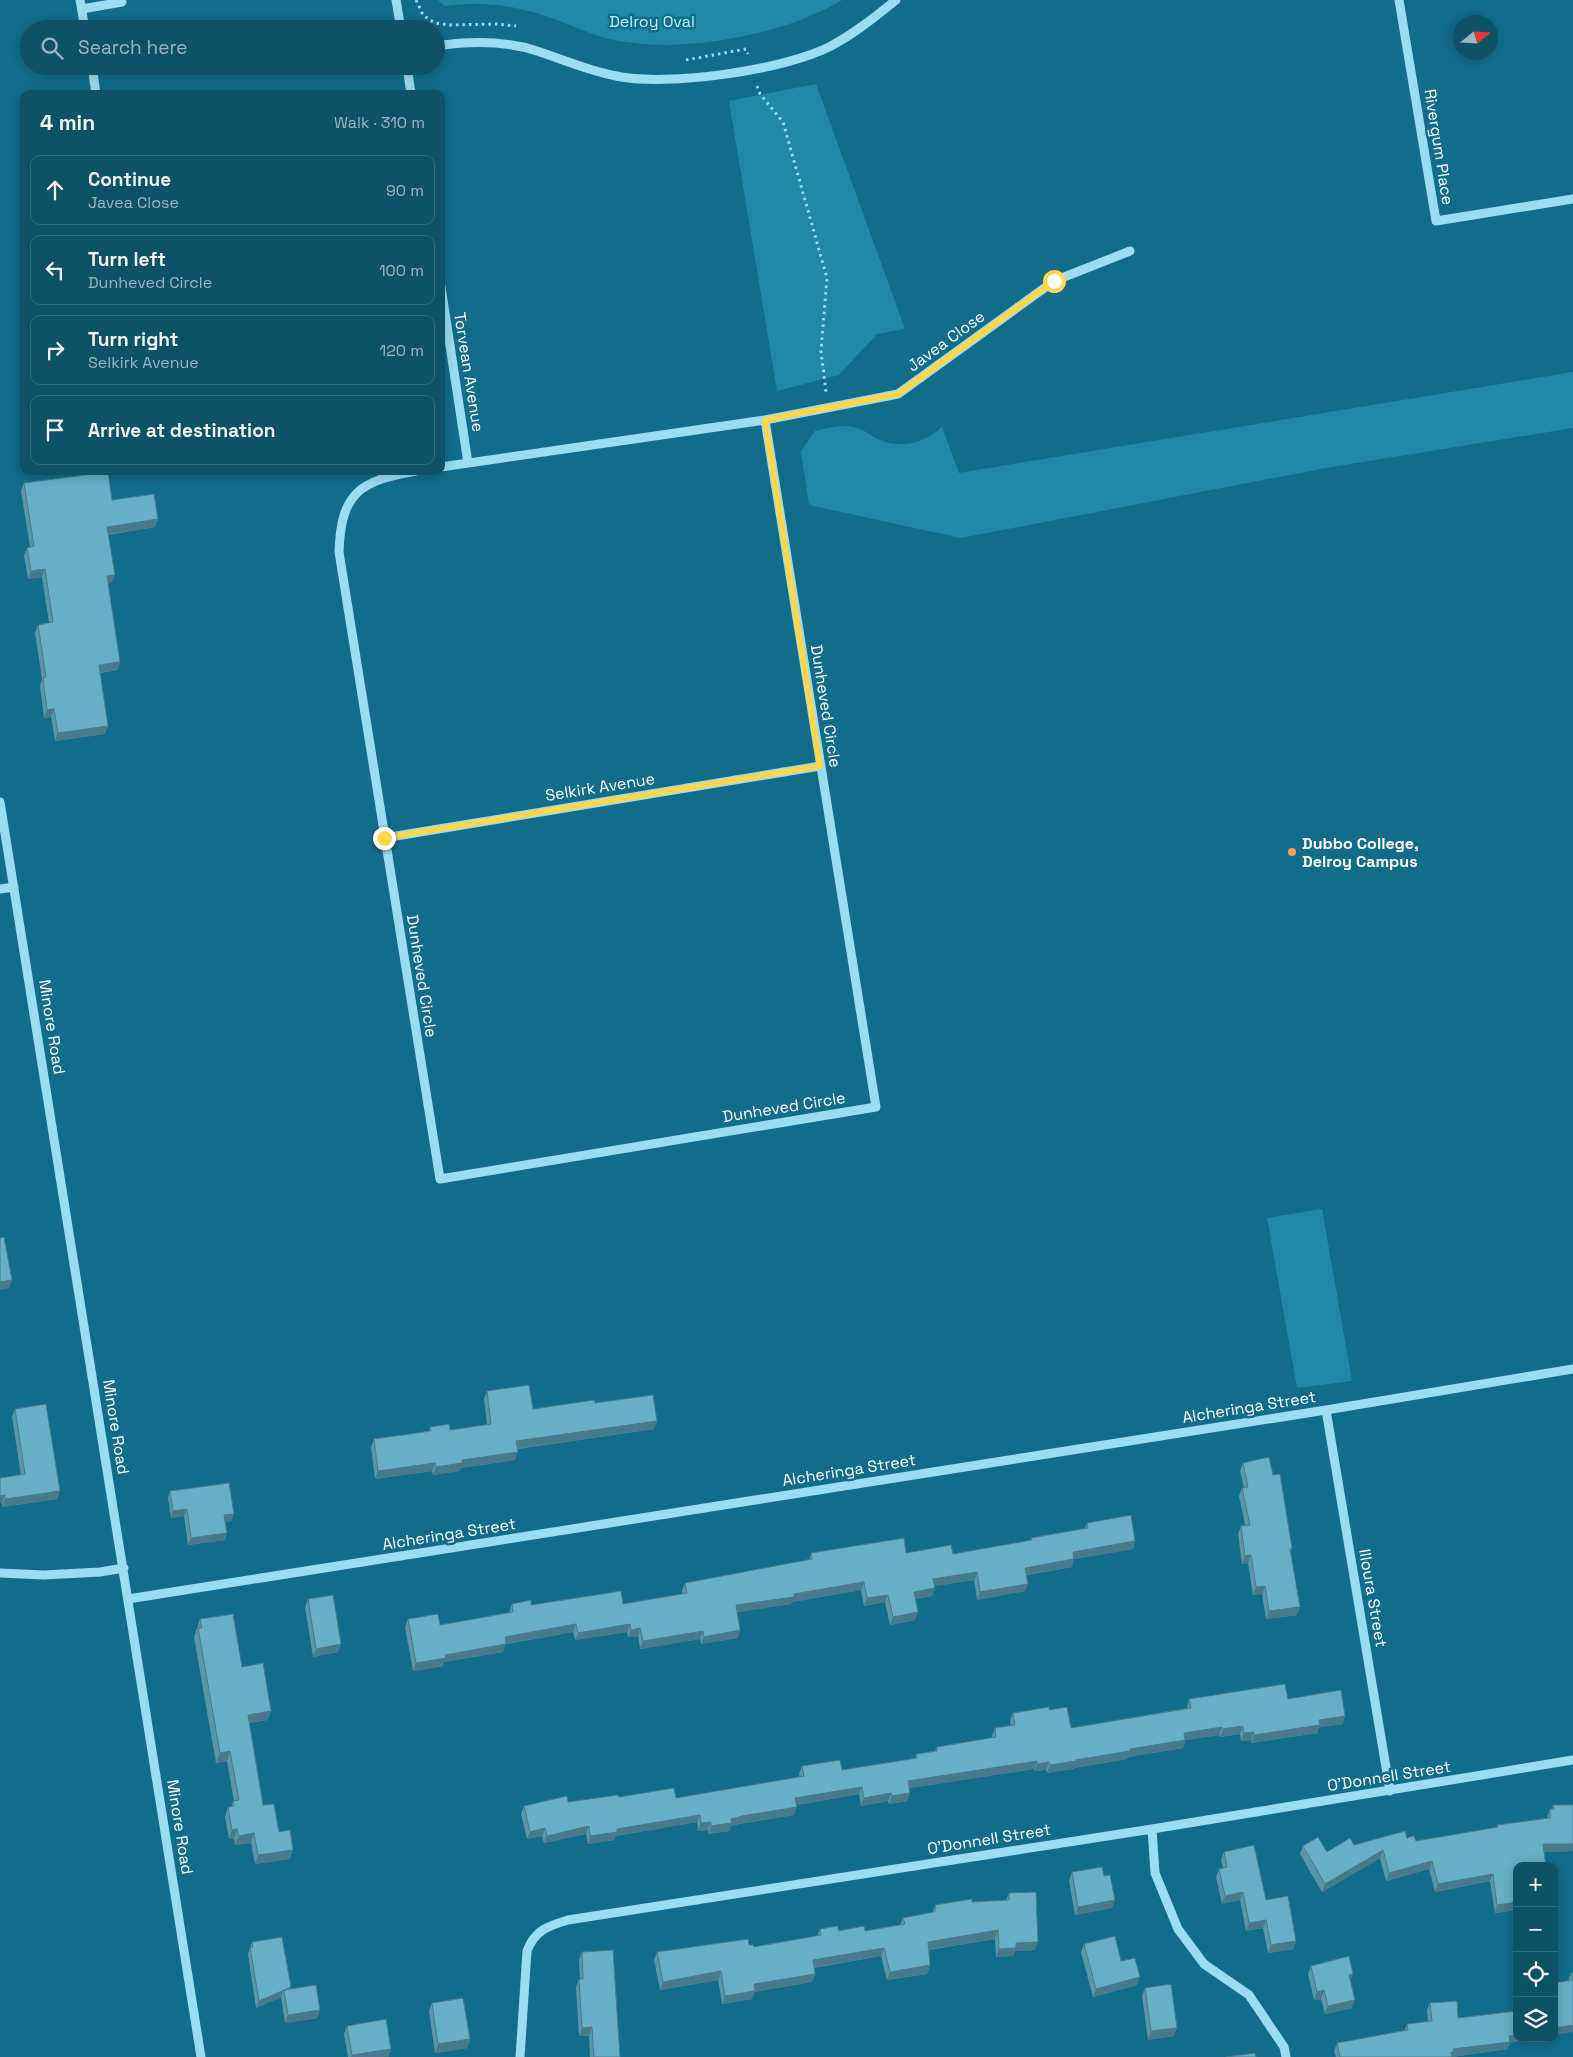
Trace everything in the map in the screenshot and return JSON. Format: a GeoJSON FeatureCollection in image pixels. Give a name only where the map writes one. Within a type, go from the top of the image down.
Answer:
{"type":"FeatureCollection","features":[{"type":"Feature","properties":{"kind":"street"},"geometry":{"type":"LineString","coordinates":[[396,0],[399,20]]}},
{"type":"Feature","properties":{"kind":"street"},"geometry":{"type":"LineString","coordinates":[[445,45],[476,42],[506,44],[537,51],[618,77],[648,80],[681,79],[751,69],[793,60],[830,47],[867,25],[896,0]]}},
{"type":"Feature","properties":{"kind":"street","name":"Rivergum Place"},"geometry":{"type":"LineString","coordinates":[[1399,0],[1436,221],[1573,199]]}},
{"type":"Feature","properties":{"kind":"street"},"geometry":{"type":"LineString","coordinates":[[84,20],[81,5],[122,2]]}},
{"type":"Feature","properties":{"kind":"street"},"geometry":{"type":"LineString","coordinates":[[93,75],[95,90]]}},
{"type":"Feature","properties":{"kind":"street"},"geometry":{"type":"LineString","coordinates":[[409,75],[411,90]]}},
{"type":"Feature","properties":{"kind":"street","name":"Javea Close"},"geometry":{"type":"LineString","coordinates":[[765,420],[898,394],[1054,281],[1130,251]]}},
{"type":"Feature","properties":{"kind":"street","name":"Torvean Avenue"},"geometry":{"type":"LineString","coordinates":[[445,313],[468,463]]}},
{"type":"Feature","properties":{"kind":"street"},"geometry":{"type":"LineString","coordinates":[[445,466],[765,420]]}},
{"type":"Feature","properties":{"kind":"street","name":"Dunheved Circle"},"geometry":{"type":"LineString","coordinates":[[397,475],[382,478],[366,485],[354,495],[344,510],[340,528],[339,552],[440,1179],[876,1107],[765,420]]}},
{"type":"Feature","properties":{"kind":"street","name":"Selkirk Avenue"},"geometry":{"type":"LineString","coordinates":[[384,838],[820,766]]}},
{"type":"Feature","properties":{"kind":"street","name":"Minore Road"},"geometry":{"type":"LineString","coordinates":[[0,802],[201,2057]]}},
{"type":"Feature","properties":{"kind":"street"},"geometry":{"type":"LineString","coordinates":[[0,889],[14,887]]}},
{"type":"Feature","properties":{"kind":"street","name":"Alcheringa Street"},"geometry":{"type":"LineString","coordinates":[[128,1599],[1326,1410],[1573,1369]]}},
{"type":"Feature","properties":{"kind":"street","name":"Illoura Street"},"geometry":{"type":"LineString","coordinates":[[1326,1410],[1390,1791]]}},
{"type":"Feature","properties":{"kind":"street"},"geometry":{"type":"LineString","coordinates":[[0,1573],[44,1575],[100,1572],[124,1568]]}},
{"type":"Feature","properties":{"kind":"street","name":"O'Donnell Street"},"geometry":{"type":"LineString","coordinates":[[520,2057],[527,1951],[532,1939],[542,1930],[568,1920],[1152,1829],[1573,1760]]}},
{"type":"Feature","properties":{"kind":"street"},"geometry":{"type":"LineString","coordinates":[[1152,1829],[1155,1873],[1178,1929],[1204,1964],[1249,1995],[1284,2047],[1286,2057]]}},
{"type":"Feature","properties":{"kind":"path"},"geometry":{"type":"LineString","coordinates":[[416,0],[423,15],[430,20]]}},
{"type":"Feature","properties":{"kind":"path"},"geometry":{"type":"LineString","coordinates":[[445,24],[497,24],[522,28]]}},
{"type":"Feature","properties":{"kind":"path"},"geometry":{"type":"LineString","coordinates":[[683,60],[746,48],[760,94],[783,122],[827,278],[821,351],[828,408]]}},
{"type":"Feature","properties":{"kind":"green space","name":"Delroy Oval"},"geometry":{"type":"Polygon","coordinates":[[[438,0],[842,0],[818,13],[762,32],[731,39],[670,45],[641,44],[614,40],[592,34],[530,11],[511,7],[478,4],[445,6],[438,0]]]}},
{"type":"Feature","properties":{"kind":"green space"},"geometry":{"type":"Polygon","coordinates":[[[816,84],[905,329],[877,334],[839,375],[777,391],[729,101],[816,84]]]}},
{"type":"Feature","properties":{"kind":"green space"},"geometry":{"type":"Polygon","coordinates":[[[1573,372],[1573,428],[1326,468],[961,538],[809,505],[801,451],[815,431],[834,427],[854,427],[886,442],[903,444],[920,441],[942,427],[959,473],[1573,372]]]}},
{"type":"Feature","properties":{"kind":"green space"},"geometry":{"type":"Polygon","coordinates":[[[1322,1209],[1352,1381],[1297,1388],[1267,1218],[1322,1209]]]}},
{"type":"Feature","properties":{"kind":"building"},"geometry":{"type":"Polygon","coordinates":[[[85,475],[108,475],[112,500],[154,494],[158,519],[107,527],[115,575],[107,576],[120,662],[99,665],[108,726],[58,733],[54,709],[47,710],[43,678],[46,677],[38,625],[53,622],[45,569],[31,571],[27,548],[34,546],[24,483],[85,475]]]}},
{"type":"Feature","properties":{"kind":"building"},"geometry":{"type":"Polygon","coordinates":[[[4,1237],[12,1280],[0,1282],[0,1238],[4,1237]]]}},
{"type":"Feature","properties":{"kind":"building"},"geometry":{"type":"Polygon","coordinates":[[[529,1385],[533,1409],[594,1400],[595,1403],[653,1395],[657,1421],[516,1441],[518,1452],[462,1460],[462,1463],[436,1467],[435,1463],[378,1471],[374,1439],[431,1431],[430,1427],[449,1424],[450,1430],[491,1424],[487,1391],[529,1385]]]}},
{"type":"Feature","properties":{"kind":"building"},"geometry":{"type":"Polygon","coordinates":[[[46,1404],[60,1491],[5,1499],[5,1495],[0,1496],[0,1478],[25,1474],[15,1409],[46,1404]]]}},
{"type":"Feature","properties":{"kind":"building"},"geometry":{"type":"Polygon","coordinates":[[[1269,1457],[1273,1475],[1280,1474],[1300,1607],[1269,1611],[1265,1586],[1256,1587],[1251,1555],[1245,1556],[1241,1526],[1250,1525],[1242,1488],[1248,1487],[1243,1463],[1269,1457]]]}},
{"type":"Feature","properties":{"kind":"building"},"geometry":{"type":"Polygon","coordinates":[[[229,1483],[234,1514],[224,1515],[227,1533],[191,1538],[187,1509],[173,1511],[170,1491],[229,1483]]]}},
{"type":"Feature","properties":{"kind":"building"},"geometry":{"type":"Polygon","coordinates":[[[1131,1515],[1135,1541],[1073,1552],[1074,1559],[1025,1568],[1028,1584],[980,1592],[977,1572],[933,1579],[935,1588],[914,1592],[918,1612],[893,1617],[888,1595],[867,1598],[864,1582],[794,1594],[794,1597],[736,1605],[740,1630],[704,1637],[703,1631],[643,1641],[640,1628],[631,1630],[630,1624],[578,1633],[576,1624],[505,1637],[506,1644],[445,1655],[446,1658],[416,1663],[408,1619],[438,1614],[440,1625],[513,1612],[512,1604],[531,1600],[531,1605],[621,1591],[623,1604],[687,1593],[685,1583],[812,1559],[811,1553],[904,1538],[906,1553],[951,1545],[953,1554],[1088,1528],[1087,1523],[1131,1515]]]}},
{"type":"Feature","properties":{"kind":"building"},"geometry":{"type":"Polygon","coordinates":[[[333,1595],[341,1644],[316,1649],[308,1599],[333,1595]]]}},
{"type":"Feature","properties":{"kind":"building"},"geometry":{"type":"Polygon","coordinates":[[[233,1614],[242,1667],[263,1663],[271,1711],[248,1715],[263,1805],[274,1804],[279,1832],[290,1830],[293,1850],[258,1855],[254,1833],[239,1836],[237,1829],[232,1830],[228,1807],[234,1806],[233,1801],[239,1800],[230,1751],[220,1753],[198,1628],[202,1628],[200,1619],[233,1614]]]}},
{"type":"Feature","properties":{"kind":"building"},"geometry":{"type":"Polygon","coordinates":[[[1285,1684],[1288,1699],[1341,1690],[1345,1716],[1319,1720],[1320,1725],[1254,1735],[1254,1732],[1244,1733],[1243,1726],[1223,1729],[1222,1727],[1184,1733],[1185,1740],[1130,1749],[1130,1751],[1076,1761],[1050,1765],[1049,1762],[1037,1764],[1037,1761],[908,1781],[910,1793],[892,1796],[891,1793],[864,1798],[862,1787],[795,1798],[797,1807],[742,1816],[731,1819],[732,1823],[711,1826],[711,1822],[701,1823],[700,1815],[617,1829],[617,1832],[590,1836],[589,1826],[547,1836],[545,1828],[530,1832],[524,1806],[567,1796],[568,1802],[618,1795],[619,1797],[674,1788],[676,1798],[804,1776],[802,1766],[840,1760],[842,1770],[917,1758],[916,1754],[937,1751],[937,1747],[996,1737],[995,1728],[1015,1725],[1013,1713],[1049,1707],[1049,1710],[1067,1707],[1071,1728],[1191,1708],[1189,1699],[1285,1684]]]}},
{"type":"Feature","properties":{"kind":"building"},"geometry":{"type":"Polygon","coordinates":[[[1553,1805],[1573,1805],[1573,1844],[1543,1844],[1545,1862],[1513,1862],[1513,1903],[1497,1905],[1493,1874],[1438,1884],[1432,1861],[1389,1873],[1383,1850],[1325,1884],[1303,1846],[1318,1837],[1327,1852],[1350,1838],[1354,1845],[1405,1831],[1407,1838],[1414,1836],[1416,1841],[1498,1827],[1497,1825],[1550,1818],[1550,1809],[1554,1809],[1553,1805]]]}},
{"type":"Feature","properties":{"kind":"building"},"geometry":{"type":"Polygon","coordinates":[[[1254,1845],[1266,1900],[1288,1896],[1296,1941],[1271,1945],[1266,1920],[1249,1923],[1243,1892],[1225,1896],[1219,1869],[1227,1867],[1224,1852],[1254,1845]]]}},
{"type":"Feature","properties":{"kind":"building"},"geometry":{"type":"Polygon","coordinates":[[[1102,1867],[1104,1876],[1110,1875],[1115,1900],[1078,1907],[1072,1872],[1102,1867]]]}},
{"type":"Feature","properties":{"kind":"building"},"geometry":{"type":"Polygon","coordinates":[[[1036,1892],[1038,1942],[1016,1943],[1016,1948],[999,1949],[998,1930],[928,1942],[930,1965],[890,1972],[884,1948],[813,1960],[815,1974],[754,1984],[755,1991],[725,1996],[721,1971],[663,1982],[657,1952],[748,1939],[749,1945],[754,1947],[821,1935],[820,1929],[838,1926],[838,1931],[864,1926],[865,1931],[905,1924],[903,1918],[934,1912],[936,1910],[935,1905],[972,1899],[972,1902],[1009,1900],[1009,1893],[1036,1892]]]}},
{"type":"Feature","properties":{"kind":"building"},"geometry":{"type":"Polygon","coordinates":[[[1115,1936],[1121,1961],[1135,1958],[1140,1977],[1096,1989],[1084,1944],[1115,1936]]]}},
{"type":"Feature","properties":{"kind":"building"},"geometry":{"type":"Polygon","coordinates":[[[282,1937],[291,1987],[259,2001],[250,1947],[253,1947],[252,1942],[282,1937]]]}},
{"type":"Feature","properties":{"kind":"building"},"geometry":{"type":"Polygon","coordinates":[[[613,1950],[620,2057],[594,2057],[592,2027],[582,2028],[579,1979],[583,1979],[582,1952],[613,1950]]]}},
{"type":"Feature","properties":{"kind":"building"},"geometry":{"type":"Polygon","coordinates":[[[1349,1956],[1353,1974],[1349,1975],[1355,2000],[1328,2006],[1324,1990],[1317,1992],[1311,1966],[1349,1956]]]}},
{"type":"Feature","properties":{"kind":"building"},"geometry":{"type":"Polygon","coordinates":[[[1571,1973],[1573,1973],[1573,2025],[1558,2027],[1558,1982],[1572,1980],[1571,1973]]]}},
{"type":"Feature","properties":{"kind":"building"},"geometry":{"type":"Polygon","coordinates":[[[1171,1984],[1177,2028],[1151,2031],[1145,1988],[1171,1984]]]}},
{"type":"Feature","properties":{"kind":"building"},"geometry":{"type":"Polygon","coordinates":[[[316,1985],[320,2010],[288,2015],[284,1990],[316,1985]]]}},
{"type":"Feature","properties":{"kind":"building"},"geometry":{"type":"Polygon","coordinates":[[[463,1998],[470,2039],[438,2044],[432,2003],[463,1998]]]}},
{"type":"Feature","properties":{"kind":"building"},"geometry":{"type":"Polygon","coordinates":[[[1457,2001],[1458,2018],[1513,2011],[1513,2036],[1509,2036],[1510,2042],[1453,2049],[1454,2052],[1451,2052],[1452,2057],[1340,2057],[1337,2043],[1408,2030],[1407,2024],[1432,2021],[1430,2003],[1457,2001]]]}},
{"type":"Feature","properties":{"kind":"building"},"geometry":{"type":"Polygon","coordinates":[[[386,2019],[391,2049],[352,2055],[347,2026],[386,2019]]]}},
{"type":"Feature","properties":{"kind":"building"},"geometry":{"type":"Polygon","coordinates":[[[1255,2053],[1256,2057],[1226,2057],[1255,2053]]]}},
{"type":"Feature","properties":{"kind":"place","name":"Dubbo College, Delroy Campus"},"geometry":{"type":"Point","coordinates":[1292,852]}},
{"type":"Feature","properties":{"kind":"route"},"geometry":{"type":"LineString","coordinates":[[384,838],[820,766],[765,420],[898,394],[1054,281]]}}]}
